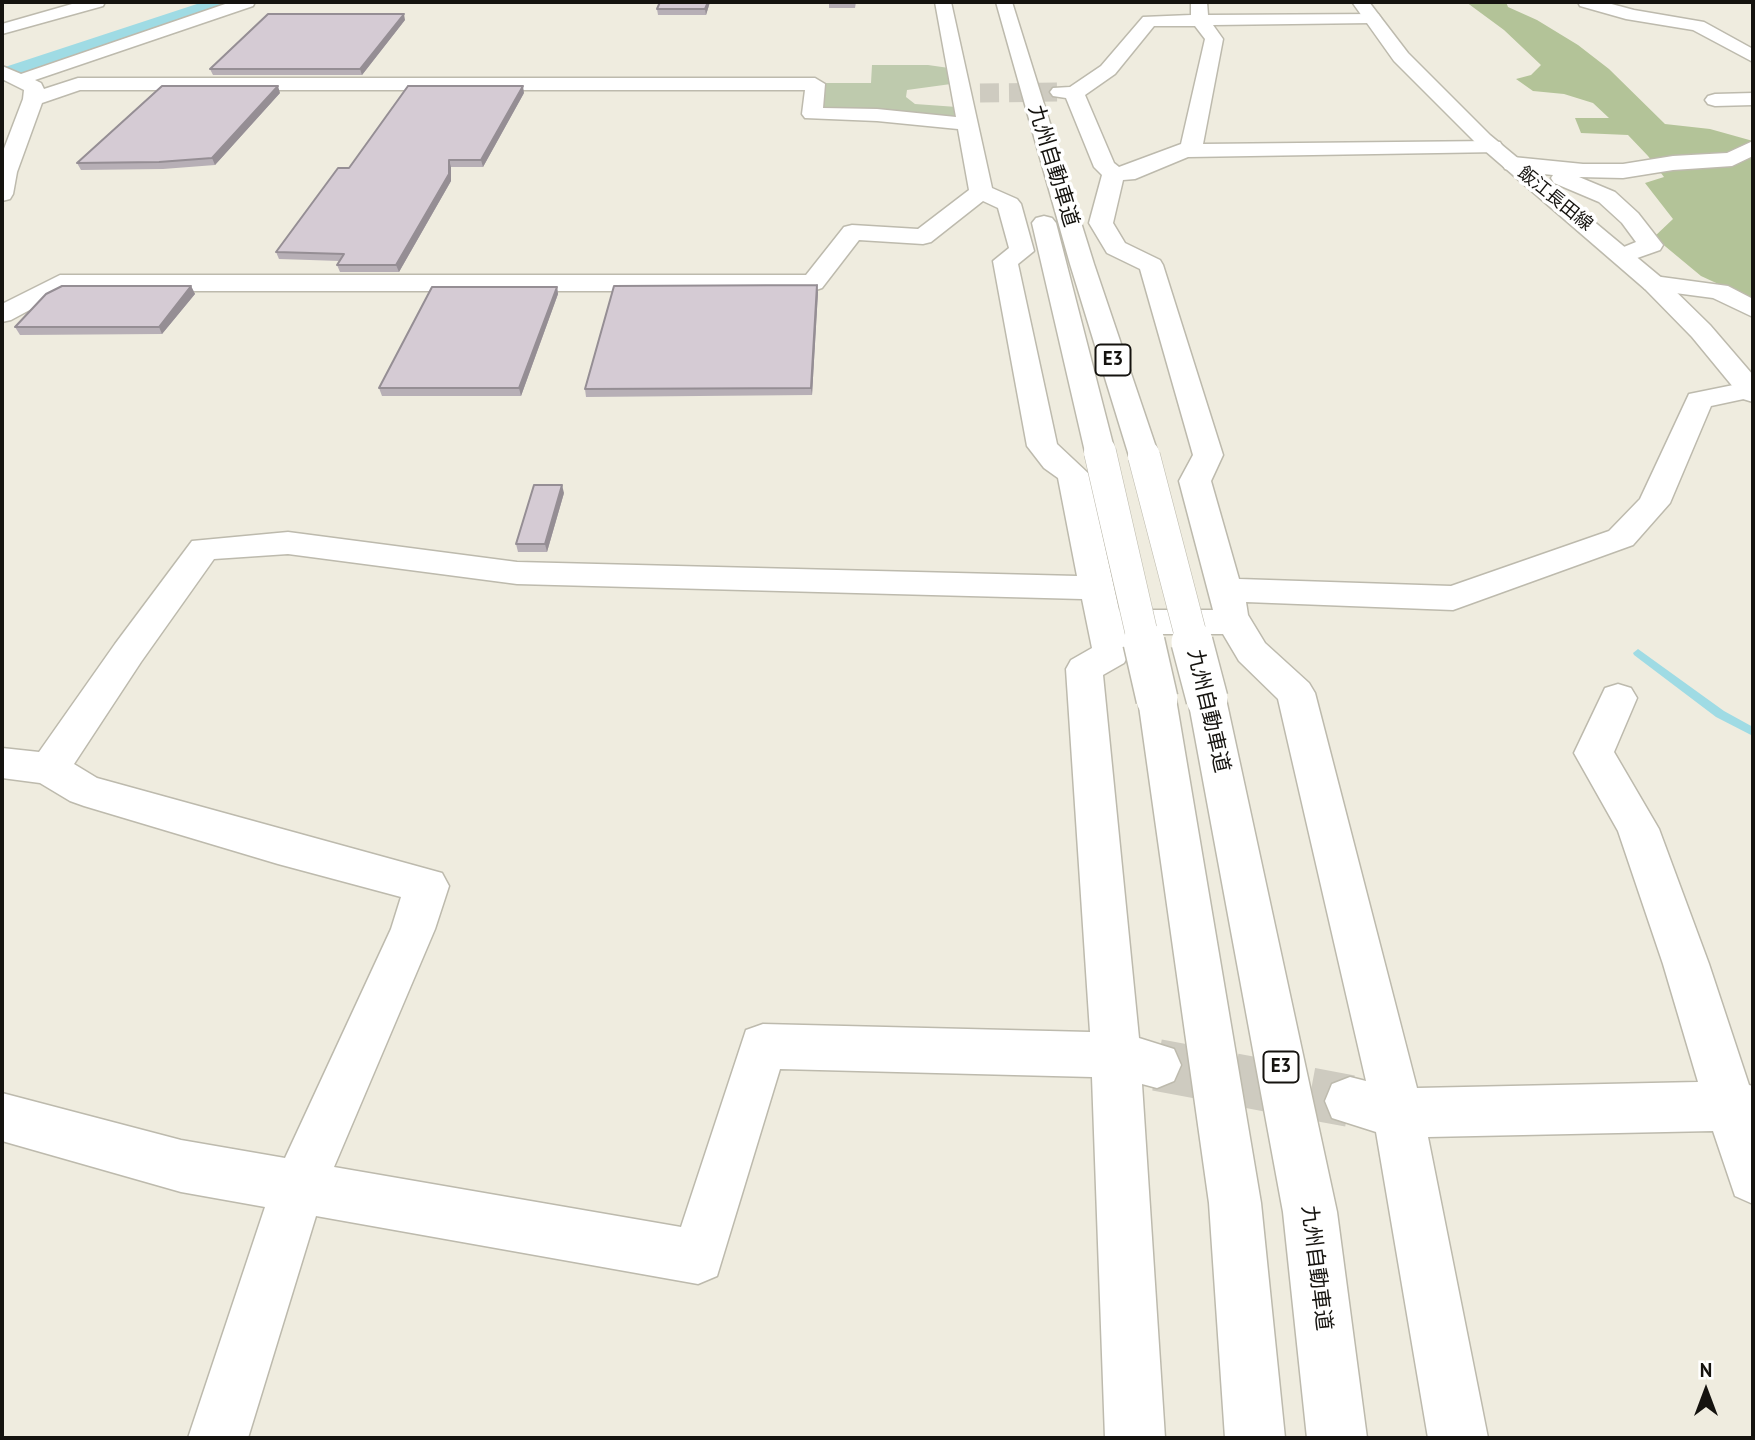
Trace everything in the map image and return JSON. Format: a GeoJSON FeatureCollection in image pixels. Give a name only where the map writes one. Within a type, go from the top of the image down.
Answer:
{"type":"FeatureCollection","features":[{"type":"Feature","properties":{"kind":"main road"},"geometry":{"type":"LineString","coordinates":[[2,29],[97,2]]}},
{"type":"Feature","properties":{"kind":"main road"},"geometry":{"type":"LineString","coordinates":[[14,77],[247,2]]}},
{"type":"Feature","properties":{"kind":"main road"},"geometry":{"type":"LineString","coordinates":[[943,2],[971,92],[968,124],[981,192]]}},
{"type":"Feature","properties":{"kind":"main road","name":"九州自動車道"},"geometry":{"type":"LineString","coordinates":[[1004,2],[1062,194],[1069,265],[1100,452],[1157,699],[1235,1203],[1255,1438]]}},
{"type":"Feature","properties":{"kind":"main road"},"geometry":{"type":"LineString","coordinates":[[1586,2],[1632,15],[1698,26],[1753,55]]}},
{"type":"Feature","properties":{"kind":"main road"},"geometry":{"type":"LineString","coordinates":[[1200,11],[1213,39],[1191,148],[1178,151],[1127,174],[1114,173],[1105,167],[1067,92],[1108,70],[1149,21],[1200,11],[1366,10]]}},
{"type":"Feature","properties":{"kind":"main road","name":"飯江長田線"},"geometry":{"type":"LineString","coordinates":[[1366,10],[1401,57],[1492,147],[1654,284],[1701,331],[1752,391]]}},
{"type":"Feature","properties":{"kind":"main road"},"geometry":{"type":"LineString","coordinates":[[3,179],[33,99],[34,87],[14,77]]}},
{"type":"Feature","properties":{"kind":"main road"},"geometry":{"type":"LineString","coordinates":[[33,99],[78,84],[815,84],[812,114],[877,115],[968,124]]}},
{"type":"Feature","properties":{"kind":"main road"},"geometry":{"type":"LineString","coordinates":[[1715,100],[1753,99]]}},
{"type":"Feature","properties":{"kind":"main road"},"geometry":{"type":"LineString","coordinates":[[1513,164],[1583,171],[1623,171],[1673,163],[1732,159],[1753,146]]}},
{"type":"Feature","properties":{"kind":"main road"},"geometry":{"type":"LineString","coordinates":[[1178,151],[1492,147]]}},
{"type":"Feature","properties":{"kind":"main road"},"geometry":{"type":"LineString","coordinates":[[1513,164],[1549,173],[1607,197],[1630,218],[1651,245],[1623,256]]}},
{"type":"Feature","properties":{"kind":"main road"},"geometry":{"type":"LineString","coordinates":[[1114,173],[1105,199],[1101,223],[1116,248],[1151,265],[1208,455],[1195,481],[1229,606],[1252,652],[1296,693],[1374,1107],[1458,1438]]}},
{"type":"Feature","properties":{"kind":"main road"},"geometry":{"type":"LineString","coordinates":[[2,314],[60,283],[813,283],[852,232],[923,237],[981,192]]}},
{"type":"Feature","properties":{"kind":"main road"},"geometry":{"type":"LineString","coordinates":[[981,192],[1009,204],[1022,251],[1005,261],[1042,446],[1055,461],[1073,474],[1111,654],[1084,669],[1137,1060],[1135,1438]]}},
{"type":"Feature","properties":{"kind":"main road","name":"九州自動車道"},"geometry":{"type":"LineString","coordinates":[[1037,195],[1069,265],[1144,456],[1207,699],[1310,1212],[1337,1438]]}},
{"type":"Feature","properties":{"kind":"main road"},"geometry":{"type":"LineString","coordinates":[[1654,284],[1718,291],[1753,309]]}},
{"type":"Feature","properties":{"kind":"main road"},"geometry":{"type":"LineString","coordinates":[[49,769],[128,653],[204,549],[288,543],[517,573],[1102,605],[1229,606],[1452,598],[1621,538],[1654,503],[1699,400],[1752,391]]}},
{"type":"Feature","properties":{"kind":"main road"},"geometry":{"type":"LineString","coordinates":[[1618,698],[1594,753],[1638,830],[1686,964],[1743,1108],[1753,1178]]}},
{"type":"Feature","properties":{"kind":"main road"},"geometry":{"type":"LineString","coordinates":[[2,763],[49,769],[84,790],[278,847],[427,886],[413,929],[298,1188],[218,1438]]}},
{"type":"Feature","properties":{"kind":"main road"},"geometry":{"type":"LineString","coordinates":[[2,1117],[181,1166],[698,1257],[763,1046],[1137,1060]]}},
{"type":"Feature","properties":{"kind":"main road"},"geometry":{"type":"LineString","coordinates":[[1374,1107],[1743,1108]]}},
{"type":"Feature","properties":{"kind":"green space"},"geometry":{"type":"Polygon","coordinates":[[[1466,2],[1506,2],[1508,7],[1537,20],[1578,45],[1609,69],[1665,124],[1710,129],[1753,141],[1753,300],[1701,276],[1654,237],[1673,219],[1645,183],[1664,177],[1648,156],[1628,135],[1581,133],[1575,118],[1609,118],[1593,103],[1564,94],[1533,91],[1516,79],[1531,75],[1541,65],[1504,30],[1466,2]]]}},
{"type":"Feature","properties":{"kind":"green space"},"geometry":{"type":"Polygon","coordinates":[[[872,65],[928,65],[949,68],[951,84],[907,90],[906,97],[915,104],[957,107],[960,120],[821,113],[824,83],[871,83],[872,65]]]}},
{"type":"Feature","properties":{"kind":"water"},"geometry":{"type":"Polygon","coordinates":[[[203,2],[237,2],[47,64],[2,83],[2,68],[203,2]]]}},
{"type":"Feature","properties":{"kind":"building"},"geometry":{"type":"Polygon","coordinates":[[[660,2],[708,2],[705,9],[657,9],[660,2]]]}},
{"type":"Feature","properties":{"kind":"building"},"geometry":{"type":"Polygon","coordinates":[[[268,14],[404,14],[360,69],[210,69],[268,14]]]}},
{"type":"Feature","properties":{"kind":"building"},"geometry":{"type":"Polygon","coordinates":[[[162,86],[278,86],[212,158],[77,163],[162,86]]]}},
{"type":"Feature","properties":{"kind":"building"},"geometry":{"type":"Polygon","coordinates":[[[408,86],[523,86],[481,160],[449,160],[449,174],[396,265],[337,265],[344,254],[276,252],[338,168],[349,168],[408,86]]]}},
{"type":"Feature","properties":{"kind":"building"},"geometry":{"type":"Polygon","coordinates":[[[817,285],[811,388],[585,389],[614,286],[817,285]]]}},
{"type":"Feature","properties":{"kind":"building"},"geometry":{"type":"Polygon","coordinates":[[[62,286],[191,286],[159,327],[15,327],[46,294],[62,286]]]}},
{"type":"Feature","properties":{"kind":"building"},"geometry":{"type":"Polygon","coordinates":[[[432,287],[557,287],[519,388],[379,388],[432,287]]]}},
{"type":"Feature","properties":{"kind":"building"},"geometry":{"type":"Polygon","coordinates":[[[534,485],[562,485],[545,544],[516,544],[534,485]]]}},
{"type":"Feature","properties":{"kind":"waterway"},"geometry":{"type":"LineString","coordinates":[[1638,653],[1720,714],[1753,732]]}},
{"type":"Feature","properties":{"kind":"tunnel"},"geometry":{"type":"LineString","coordinates":[[980,93],[1060,92]]}},
{"type":"Feature","properties":{"kind":"tunnel"},"geometry":{"type":"LineString","coordinates":[[1157,1065],[1350,1101]]}}]}
